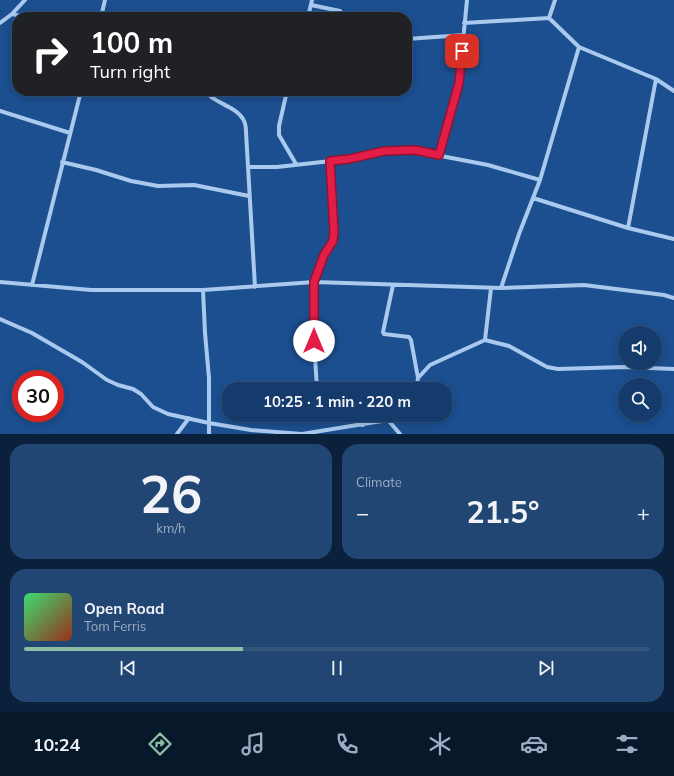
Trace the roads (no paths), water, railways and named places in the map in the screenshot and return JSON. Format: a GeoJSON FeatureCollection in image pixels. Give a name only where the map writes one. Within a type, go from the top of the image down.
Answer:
{"type":"FeatureCollection","features":[{"type":"Feature","properties":{"kind":"street"},"geometry":{"type":"LineString","coordinates":[[14,12],[25,0]]}},
{"type":"Feature","properties":{"kind":"street"},"geometry":{"type":"LineString","coordinates":[[102,12],[105,0]]}},
{"type":"Feature","properties":{"kind":"street"},"geometry":{"type":"LineString","coordinates":[[309,12],[312,0]]}},
{"type":"Feature","properties":{"kind":"street"},"geometry":{"type":"LineString","coordinates":[[439,155],[459,83],[467,0]]}},
{"type":"Feature","properties":{"kind":"street"},"geometry":{"type":"LineString","coordinates":[[549,18],[555,0]]}},
{"type":"Feature","properties":{"kind":"street"},"geometry":{"type":"LineString","coordinates":[[311,5],[341,12]]}},
{"type":"Feature","properties":{"kind":"street"},"geometry":{"type":"LineString","coordinates":[[0,23],[12,14]]}},
{"type":"Feature","properties":{"kind":"street"},"geometry":{"type":"LineString","coordinates":[[464,23],[549,18],[578,47],[656,79],[674,91]]}},
{"type":"Feature","properties":{"kind":"street"},"geometry":{"type":"LineString","coordinates":[[412,39],[463,35]]}},
{"type":"Feature","properties":{"kind":"street"},"geometry":{"type":"LineString","coordinates":[[501,288],[519,234],[540,180],[578,47]]}},
{"type":"Feature","properties":{"kind":"street"},"geometry":{"type":"LineString","coordinates":[[628,228],[656,79]]}},
{"type":"Feature","properties":{"kind":"street"},"geometry":{"type":"LineString","coordinates":[[32,285],[80,96]]}},
{"type":"Feature","properties":{"kind":"street"},"geometry":{"type":"LineString","coordinates":[[210,96],[232,108],[243,119],[246,132],[255,287]]}},
{"type":"Feature","properties":{"kind":"street"},"geometry":{"type":"LineString","coordinates":[[286,96],[279,126],[279,135],[296,164]]}},
{"type":"Feature","properties":{"kind":"street"},"geometry":{"type":"LineString","coordinates":[[0,111],[70,133]]}},
{"type":"Feature","properties":{"kind":"street"},"geometry":{"type":"LineString","coordinates":[[248,167],[277,167],[349,159],[384,151],[415,150],[488,165],[540,180]]}},
{"type":"Feature","properties":{"kind":"street"},"geometry":{"type":"LineString","coordinates":[[317,382],[314,341],[314,282],[324,255],[333,241],[334,232],[330,161]]}},
{"type":"Feature","properties":{"kind":"street"},"geometry":{"type":"LineString","coordinates":[[62,162],[96,170],[131,181],[158,186],[194,184],[249,196]]}},
{"type":"Feature","properties":{"kind":"street"},"geometry":{"type":"LineString","coordinates":[[533,198],[628,228],[674,239]]}},
{"type":"Feature","properties":{"kind":"street"},"geometry":{"type":"LineString","coordinates":[[0,282],[91,290],[202,290],[314,282],[491,288],[584,285],[664,295],[674,298]]}},
{"type":"Feature","properties":{"kind":"street"},"geometry":{"type":"LineString","coordinates":[[393,284],[383,332],[384,334],[409,337],[411,340],[418,378],[417,382]]}},
{"type":"Feature","properties":{"kind":"street"},"geometry":{"type":"LineString","coordinates":[[485,340],[491,288]]}},
{"type":"Feature","properties":{"kind":"street"},"geometry":{"type":"LineString","coordinates":[[202,290],[204,333],[210,378],[209,434]]}},
{"type":"Feature","properties":{"kind":"street"},"geometry":{"type":"LineString","coordinates":[[0,320],[32,333],[82,362],[107,380],[133,389],[141,394],[153,406],[168,414],[250,430],[302,434],[330,432],[378,422]]}},
{"type":"Feature","properties":{"kind":"street"},"geometry":{"type":"LineString","coordinates":[[418,378],[430,365],[485,340],[509,346],[547,367],[558,369],[624,367],[674,369]]}},
{"type":"Feature","properties":{"kind":"street"},"geometry":{"type":"LineString","coordinates":[[178,434],[189,418]]}},
{"type":"Feature","properties":{"kind":"street"},"geometry":{"type":"LineString","coordinates":[[390,422],[400,434]]}}]}
